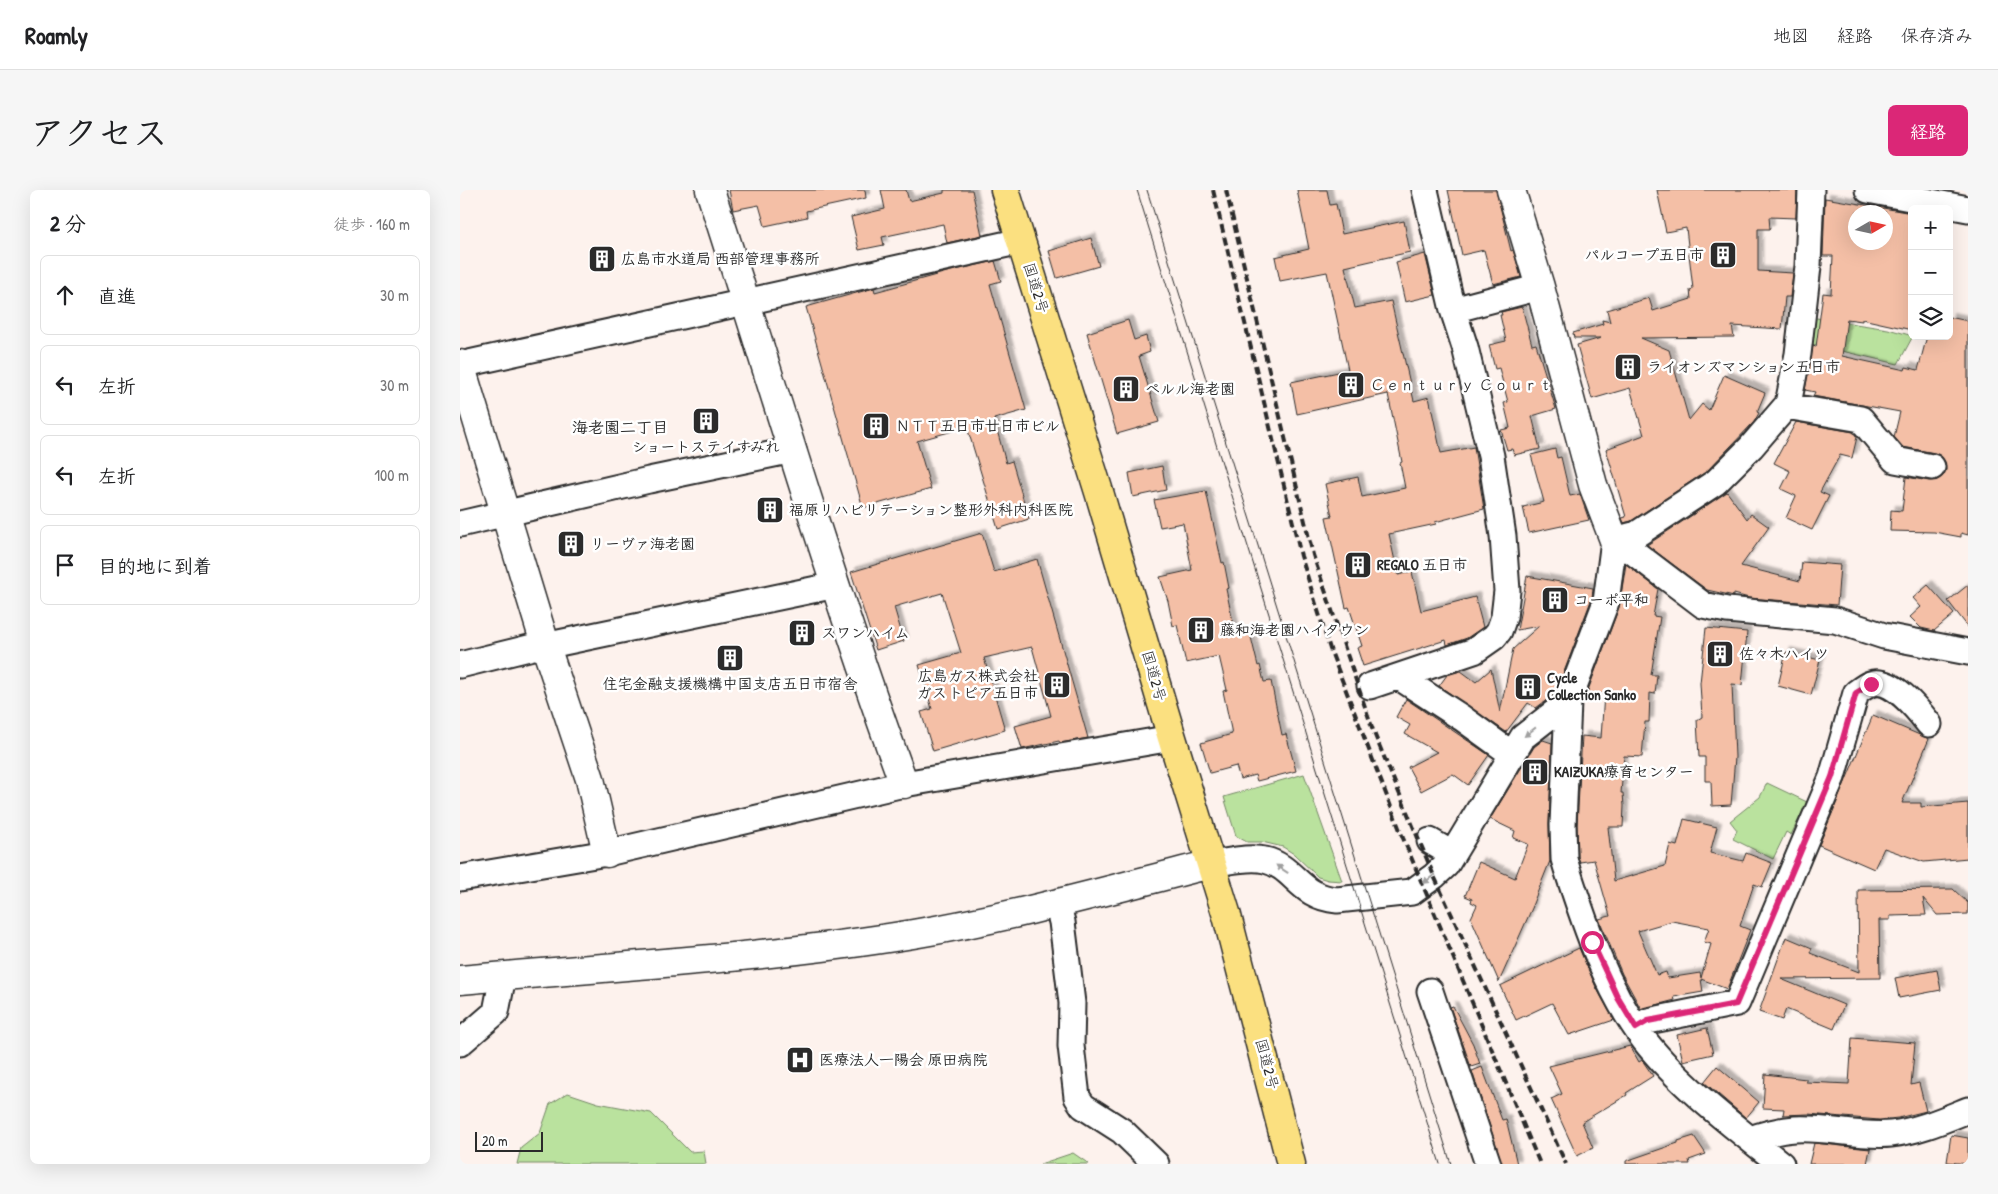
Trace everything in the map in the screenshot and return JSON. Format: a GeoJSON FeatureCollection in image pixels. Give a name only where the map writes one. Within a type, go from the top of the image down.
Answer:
{"type":"FeatureCollection","features":[{"type":"Feature","properties":{"kind":"highway","name":"国道2号"},"geometry":{"type":"LineString","coordinates":[[1006,190],[1227,916],[1292,1164]]}},
{"type":"Feature","properties":{"kind":"street"},"geometry":{"type":"LineString","coordinates":[[710,190],[836,585],[904,784]]}},
{"type":"Feature","properties":{"kind":"street"},"geometry":{"type":"LineString","coordinates":[[1370,686],[1474,650],[1487,642],[1499,631],[1507,596],[1503,536],[1491,456],[1465,347],[1453,310],[1425,190]]}},
{"type":"Feature","properties":{"kind":"street"},"geometry":{"type":"LineString","coordinates":[[1511,190],[1540,287],[1593,486],[1614,540],[1606,602],[1568,702],[1563,825],[1564,859],[1595,949],[1618,998],[1636,1028],[1666,1065],[1781,1164]]}},
{"type":"Feature","properties":{"kind":"street"},"geometry":{"type":"LineString","coordinates":[[1614,540],[1637,534],[1716,482],[1752,448],[1788,404],[1798,354],[1808,266],[1811,190]]}},
{"type":"Feature","properties":{"kind":"street"},"geometry":{"type":"LineString","coordinates":[[1868,190],[1968,209]]}},
{"type":"Feature","properties":{"kind":"street"},"geometry":{"type":"LineString","coordinates":[[607,853],[590,779],[545,644],[460,365],[1021,242]]}},
{"type":"Feature","properties":{"kind":"street"},"geometry":{"type":"LineString","coordinates":[[1453,310],[1540,287]]}},
{"type":"Feature","properties":{"kind":"street"},"geometry":{"type":"LineString","coordinates":[[1786,406],[1861,419],[1895,460],[1932,467]]}},
{"type":"Feature","properties":{"kind":"street"},"geometry":{"type":"LineString","coordinates":[[460,524],[649,480],[793,450]]}},
{"type":"Feature","properties":{"kind":"street"},"geometry":{"type":"LineString","coordinates":[[1614,540],[1628,548],[1703,605],[1727,610],[1834,620],[1884,636],[1968,652]]}},
{"type":"Feature","properties":{"kind":"street"},"geometry":{"type":"LineString","coordinates":[[460,665],[545,644],[554,644],[836,585]]}},
{"type":"Feature","properties":{"kind":"street"},"geometry":{"type":"LineString","coordinates":[[1399,677],[1462,718],[1513,755]]}},
{"type":"Feature","properties":{"kind":"street"},"geometry":{"type":"LineString","coordinates":[[1636,1028],[1648,1021],[1736,1004],[1832,777],[1856,693],[1871,684],[1888,686],[1912,703],[1929,724]]}},
{"type":"Feature","properties":{"kind":"street"},"geometry":{"type":"LineString","coordinates":[[460,980],[843,945],[932,930],[1057,903],[1211,864],[1252,859],[1266,860],[1279,866],[1308,892],[1318,897],[1337,900],[1412,892],[1434,876],[1446,864],[1523,737],[1568,702]]}},
{"type":"Feature","properties":{"kind":"street"},"geometry":{"type":"LineString","coordinates":[[460,878],[607,853],[904,784],[1172,738]]}},
{"type":"Feature","properties":{"kind":"street"},"geometry":{"type":"LineString","coordinates":[[1430,841],[1452,854]]}},
{"type":"Feature","properties":{"kind":"street"},"geometry":{"type":"LineString","coordinates":[[1057,903],[1062,922],[1072,1003],[1071,1046],[1076,1097],[1090,1112],[1122,1131],[1156,1164]]}},
{"type":"Feature","properties":{"kind":"street"},"geometry":{"type":"LineString","coordinates":[[460,1044],[496,1012],[503,976]]}},
{"type":"Feature","properties":{"kind":"street"},"geometry":{"type":"LineString","coordinates":[[1430,991],[1488,1164]]}},
{"type":"Feature","properties":{"kind":"street"},"geometry":{"type":"LineString","coordinates":[[1750,1139],[1773,1132],[1796,1129],[1867,1135],[1892,1134],[1930,1126],[1968,1110]]}},
{"type":"Feature","properties":{"kind":"green space"},"geometry":{"type":"Polygon","coordinates":[[[1810,317],[1888,329],[1908,335],[1908,340],[1911,340],[1898,364],[1807,343],[1810,317]]]}},
{"type":"Feature","properties":{"kind":"green space"},"geometry":{"type":"Polygon","coordinates":[[[1304,774],[1342,881],[1318,877],[1294,854],[1283,847],[1262,842],[1247,842],[1236,836],[1224,797],[1304,774]]]}},
{"type":"Feature","properties":{"kind":"green space"},"geometry":{"type":"Polygon","coordinates":[[[1767,783],[1807,802],[1791,835],[1786,832],[1773,859],[1733,839],[1737,830],[1730,821],[1760,797],[1767,783]]]}},
{"type":"Feature","properties":{"kind":"green space"},"geometry":{"type":"Polygon","coordinates":[[[568,1093],[598,1103],[651,1113],[690,1152],[704,1151],[706,1164],[517,1164],[521,1148],[540,1133],[550,1104],[568,1093]]]}},
{"type":"Feature","properties":{"kind":"green space"},"geometry":{"type":"Polygon","coordinates":[[[1073,1153],[1089,1164],[1040,1164],[1073,1153]]]}},
{"type":"Feature","properties":{"kind":"building"},"geometry":{"type":"Polygon","coordinates":[[[729,190],[865,190],[866,198],[806,211],[807,217],[765,226],[759,205],[733,210],[729,190]]]}},
{"type":"Feature","properties":{"kind":"building"},"geometry":{"type":"Polygon","coordinates":[[[881,190],[906,190],[909,201],[944,193],[944,190],[972,190],[982,235],[947,243],[943,224],[882,237],[884,245],[859,250],[851,217],[885,209],[881,190]]]}},
{"type":"Feature","properties":{"kind":"building"},"geometry":{"type":"Polygon","coordinates":[[[1297,190],[1327,190],[1330,205],[1336,204],[1342,234],[1404,221],[1410,252],[1345,267],[1355,308],[1391,301],[1414,401],[1429,397],[1441,453],[1474,447],[1484,509],[1435,522],[1436,524],[1389,534],[1398,575],[1412,572],[1421,611],[1475,597],[1483,627],[1467,638],[1447,645],[1446,640],[1363,666],[1357,648],[1362,646],[1349,607],[1346,608],[1326,517],[1332,516],[1325,484],[1358,477],[1362,497],[1405,488],[1400,463],[1402,462],[1388,394],[1297,414],[1291,382],[1348,370],[1327,272],[1280,281],[1275,257],[1309,249],[1297,190]]]}},
{"type":"Feature","properties":{"kind":"building"},"geometry":{"type":"Polygon","coordinates":[[[1448,190],[1496,190],[1511,251],[1513,250],[1521,277],[1493,284],[1484,250],[1462,255],[1448,190]]]}},
{"type":"Feature","properties":{"kind":"building"},"geometry":{"type":"Polygon","coordinates":[[[1657,190],[1797,190],[1796,218],[1769,217],[1770,229],[1758,229],[1758,271],[1793,273],[1790,297],[1785,297],[1782,329],[1732,326],[1734,337],[1641,338],[1669,350],[1689,420],[1702,404],[1709,410],[1724,375],[1765,393],[1754,422],[1707,471],[1631,521],[1624,523],[1622,518],[1626,517],[1606,449],[1644,435],[1630,388],[1592,399],[1577,345],[1601,338],[1574,338],[1573,333],[1603,324],[1602,320],[1610,322],[1607,310],[1649,298],[1653,311],[1691,299],[1690,290],[1693,289],[1686,228],[1666,232],[1657,190]]]}},
{"type":"Feature","properties":{"kind":"building"},"geometry":{"type":"Polygon","coordinates":[[[1825,198],[1866,205],[1848,205],[1848,250],[1893,250],[1893,210],[1908,212],[1908,329],[1862,319],[1862,321],[1847,319],[1842,356],[1905,370],[1906,367],[1918,370],[1926,340],[1953,340],[1953,318],[1968,321],[1968,535],[1961,533],[1961,537],[1934,532],[1890,531],[1891,510],[1902,511],[1906,477],[1929,481],[1937,480],[1943,476],[1946,470],[1945,462],[1941,456],[1935,453],[1903,447],[1894,437],[1900,412],[1813,396],[1815,392],[1805,390],[1813,346],[1816,347],[1823,293],[1831,294],[1833,256],[1823,256],[1825,198]]]}},
{"type":"Feature","properties":{"kind":"building"},"geometry":{"type":"Polygon","coordinates":[[[1091,238],[1099,266],[1057,278],[1049,251],[1091,238]]]}},
{"type":"Feature","properties":{"kind":"building"},"geometry":{"type":"Polygon","coordinates":[[[1425,254],[1435,295],[1405,302],[1396,262],[1425,254]]]}},
{"type":"Feature","properties":{"kind":"building"},"geometry":{"type":"Polygon","coordinates":[[[995,261],[1001,281],[990,284],[1026,410],[994,419],[1006,463],[1012,461],[1029,519],[998,529],[967,427],[917,441],[931,489],[863,508],[806,307],[874,288],[875,292],[995,261]]]}},
{"type":"Feature","properties":{"kind":"building"},"geometry":{"type":"Polygon","coordinates":[[[1522,307],[1532,345],[1536,344],[1556,409],[1532,416],[1540,449],[1514,455],[1512,449],[1507,450],[1501,430],[1510,428],[1504,403],[1508,402],[1499,368],[1495,369],[1489,345],[1506,341],[1501,312],[1522,307]]]}},
{"type":"Feature","properties":{"kind":"building","name":"ペルル海老園"},"geometry":{"type":"Polygon","coordinates":[[[1128,320],[1134,340],[1146,336],[1150,352],[1139,356],[1159,422],[1117,434],[1087,333],[1128,320]]]}},
{"type":"Feature","properties":{"kind":"building"},"geometry":{"type":"Polygon","coordinates":[[[1796,422],[1853,432],[1857,437],[1852,458],[1840,455],[1820,492],[1829,496],[1812,530],[1786,518],[1796,496],[1781,489],[1790,471],[1774,463],[1796,422]]]}},
{"type":"Feature","properties":{"kind":"building"},"geometry":{"type":"Polygon","coordinates":[[[1555,449],[1557,458],[1561,457],[1570,496],[1580,494],[1589,520],[1529,533],[1523,507],[1544,502],[1531,455],[1555,449]]]}},
{"type":"Feature","properties":{"kind":"building"},"geometry":{"type":"Polygon","coordinates":[[[1162,466],[1166,490],[1133,497],[1129,473],[1162,466]]]}},
{"type":"Feature","properties":{"kind":"building"},"geometry":{"type":"Polygon","coordinates":[[[1206,491],[1222,563],[1224,562],[1229,588],[1226,589],[1236,636],[1250,633],[1264,682],[1271,681],[1282,735],[1286,734],[1296,771],[1257,781],[1255,775],[1240,779],[1236,766],[1210,773],[1201,743],[1232,734],[1223,691],[1227,690],[1219,656],[1186,663],[1177,625],[1173,626],[1168,601],[1160,577],[1192,570],[1183,523],[1160,527],[1154,500],[1206,491]]]}},
{"type":"Feature","properties":{"kind":"building"},"geometry":{"type":"Polygon","coordinates":[[[1727,492],[1747,519],[1751,514],[1769,527],[1741,566],[1800,581],[1802,562],[1840,565],[1837,605],[1749,598],[1707,590],[1647,545],[1727,492]]]}},
{"type":"Feature","properties":{"kind":"building"},"geometry":{"type":"Polygon","coordinates":[[[982,533],[994,572],[1037,559],[1088,738],[1060,743],[1059,741],[1022,749],[1015,726],[1051,716],[1032,647],[984,658],[1005,730],[933,751],[921,712],[932,709],[919,665],[961,653],[942,593],[894,607],[904,641],[876,650],[851,572],[982,533]]]}},
{"type":"Feature","properties":{"kind":"building"},"geometry":{"type":"Polygon","coordinates":[[[1626,564],[1658,589],[1653,616],[1660,617],[1651,675],[1657,675],[1655,694],[1650,693],[1649,722],[1645,722],[1642,757],[1624,756],[1621,793],[1623,793],[1624,806],[1623,827],[1608,827],[1614,881],[1665,866],[1670,844],[1677,846],[1684,819],[1717,827],[1710,853],[1743,861],[1746,853],[1772,863],[1762,887],[1754,884],[1740,926],[1750,930],[1727,989],[1701,979],[1703,992],[1674,997],[1675,1000],[1641,1009],[1622,974],[1599,919],[1610,916],[1594,860],[1580,862],[1578,857],[1577,825],[1582,736],[1601,738],[1604,694],[1587,693],[1619,607],[1626,564]],[[1672,921],[1638,931],[1657,975],[1666,972],[1668,978],[1700,973],[1701,978],[1711,944],[1704,942],[1709,928],[1672,921]]]}},
{"type":"Feature","properties":{"kind":"building"},"geometry":{"type":"Polygon","coordinates":[[[1527,576],[1593,588],[1592,598],[1556,693],[1536,708],[1528,703],[1506,732],[1439,686],[1447,675],[1461,671],[1476,682],[1491,669],[1500,712],[1513,649],[1539,626],[1517,630],[1527,576]]]}},
{"type":"Feature","properties":{"kind":"building"},"geometry":{"type":"Polygon","coordinates":[[[1928,585],[1954,614],[1934,631],[1921,628],[1910,617],[1921,607],[1913,598],[1928,585]]]}},
{"type":"Feature","properties":{"kind":"building"},"geometry":{"type":"Polygon","coordinates":[[[1968,585],[1968,627],[1948,601],[1968,585]]]}},
{"type":"Feature","properties":{"kind":"building"},"geometry":{"type":"Polygon","coordinates":[[[1706,628],[1747,632],[1742,685],[1732,684],[1735,757],[1731,805],[1712,806],[1711,781],[1705,781],[1705,757],[1699,757],[1697,720],[1702,717],[1700,683],[1706,628]]]}},
{"type":"Feature","properties":{"kind":"building"},"geometry":{"type":"Polygon","coordinates":[[[1786,652],[1820,660],[1811,695],[1778,686],[1786,652]]]}},
{"type":"Feature","properties":{"kind":"building"},"geometry":{"type":"Polygon","coordinates":[[[1406,699],[1489,755],[1468,785],[1453,774],[1421,791],[1408,767],[1437,752],[1405,734],[1410,725],[1396,717],[1406,699]]]}},
{"type":"Feature","properties":{"kind":"building"},"geometry":{"type":"Polygon","coordinates":[[[1873,715],[1929,739],[1902,803],[1921,803],[1921,807],[1968,803],[1968,858],[1924,862],[1884,848],[1874,869],[1819,845],[1873,715]]]}},
{"type":"Feature","properties":{"kind":"building"},"geometry":{"type":"Polygon","coordinates":[[[1543,740],[1552,743],[1549,824],[1550,861],[1533,906],[1499,982],[1471,918],[1477,905],[1471,902],[1472,899],[1465,896],[1479,862],[1515,878],[1528,844],[1513,838],[1515,831],[1490,819],[1534,747],[1543,740]]]}},
{"type":"Feature","properties":{"kind":"building"},"geometry":{"type":"Polygon","coordinates":[[[1953,889],[1968,903],[1968,914],[1937,915],[1923,898],[1926,915],[1890,916],[1890,920],[1879,920],[1880,978],[1781,979],[1844,1005],[1834,1029],[1786,1009],[1782,1020],[1759,1012],[1786,937],[1812,948],[1810,953],[1859,972],[1858,890],[1953,889]]]}},
{"type":"Feature","properties":{"kind":"building"},"geometry":{"type":"Polygon","coordinates":[[[1579,948],[1596,987],[1614,1020],[1569,1035],[1552,1003],[1516,1020],[1500,986],[1579,948]]]}},
{"type":"Feature","properties":{"kind":"building"},"geometry":{"type":"Polygon","coordinates":[[[1937,970],[1941,990],[1899,998],[1895,978],[1937,970]]]}},
{"type":"Feature","properties":{"kind":"building"},"geometry":{"type":"Polygon","coordinates":[[[1453,1006],[1473,1044],[1480,1064],[1471,1067],[1450,1007],[1453,1006]]]}},
{"type":"Feature","properties":{"kind":"building"},"geometry":{"type":"Polygon","coordinates":[[[1707,1028],[1713,1054],[1683,1061],[1677,1035],[1707,1028]]]}},
{"type":"Feature","properties":{"kind":"building"},"geometry":{"type":"Polygon","coordinates":[[[1852,1038],[1915,1043],[1911,1085],[1919,1083],[1926,1111],[1898,1118],[1879,1120],[1808,1114],[1783,1115],[1784,1109],[1763,1108],[1765,1074],[1806,1079],[1806,1082],[1849,1084],[1852,1038]]]}},
{"type":"Feature","properties":{"kind":"building"},"geometry":{"type":"Polygon","coordinates":[[[1630,1046],[1639,1062],[1642,1060],[1653,1076],[1626,1093],[1627,1095],[1582,1122],[1593,1148],[1577,1156],[1551,1099],[1562,1094],[1549,1066],[1630,1046]]]}},
{"type":"Feature","properties":{"kind":"building"},"geometry":{"type":"Polygon","coordinates":[[[1717,1066],[1759,1102],[1746,1118],[1704,1082],[1717,1066]]]}},
{"type":"Feature","properties":{"kind":"building"},"geometry":{"type":"Polygon","coordinates":[[[1482,1067],[1502,1120],[1506,1119],[1517,1164],[1502,1164],[1472,1071],[1482,1067]]]}},
{"type":"Feature","properties":{"kind":"building"},"geometry":{"type":"Polygon","coordinates":[[[1951,1135],[1968,1138],[1968,1164],[1947,1162],[1951,1135]]]}},
{"type":"Feature","properties":{"kind":"building"},"geometry":{"type":"Polygon","coordinates":[[[1694,1136],[1706,1154],[1689,1160],[1690,1164],[1626,1164],[1626,1161],[1694,1136]]]}},
{"type":"Feature","properties":{"kind":"building"},"geometry":{"type":"Polygon","coordinates":[[[1814,1143],[1870,1149],[1867,1164],[1809,1164],[1814,1143]]]}},
{"type":"Feature","properties":{"kind":"tram line"},"geometry":{"type":"LineString","coordinates":[[1137,190],[1440,1164]]}},
{"type":"Feature","properties":{"kind":"tram line"},"geometry":{"type":"LineString","coordinates":[[1147,190],[1451,1164]]}},
{"type":"Feature","properties":{"kind":"railway"},"geometry":{"type":"LineString","coordinates":[[1213,190],[1301,556],[1330,649],[1403,838],[1540,1164]]}},
{"type":"Feature","properties":{"kind":"railway"},"geometry":{"type":"LineString","coordinates":[[1226,190],[1313,555],[1374,733],[1434,876],[1566,1164]]}},
{"type":"Feature","properties":{"kind":"place","name":"パルコープ五日市"},"geometry":{"type":"Point","coordinates":[1723,255]}},
{"type":"Feature","properties":{"kind":"place","name":"広島市水道局 西部管理事務所"},"geometry":{"type":"Point","coordinates":[602,259]}},
{"type":"Feature","properties":{"kind":"place","name":"ライオンズマンション五日市"},"geometry":{"type":"Point","coordinates":[1628,367]}},
{"type":"Feature","properties":{"kind":"place","name":"Ｃｅｎｔｕｒｙ Ｃｏｕｒｔ"},"geometry":{"type":"Point","coordinates":[1351,385]}},
{"type":"Feature","properties":{"kind":"place","name":"ペルル海老園"},"geometry":{"type":"Point","coordinates":[1126,389]}},
{"type":"Feature","properties":{"kind":"place","name":"ショートステイすみれ"},"geometry":{"type":"Point","coordinates":[706,421]}},
{"type":"Feature","properties":{"kind":"place","name":"ＮＴＴ五日市廿日市ビル"},"geometry":{"type":"Point","coordinates":[876,426]}},
{"type":"Feature","properties":{"kind":"place","name":"福原リハビリテーション整形外科内科医院"},"geometry":{"type":"Point","coordinates":[770,510]}},
{"type":"Feature","properties":{"kind":"place","name":"リーヴァ海老園"},"geometry":{"type":"Point","coordinates":[571,544]}},
{"type":"Feature","properties":{"kind":"place","name":"REGALO 五日市"},"geometry":{"type":"Point","coordinates":[1358,565]}},
{"type":"Feature","properties":{"kind":"place","name":"コーポ平和"},"geometry":{"type":"Point","coordinates":[1555,600]}},
{"type":"Feature","properties":{"kind":"place","name":"藤和海老園ハイタウン"},"geometry":{"type":"Point","coordinates":[1201,630]}},
{"type":"Feature","properties":{"kind":"place","name":"スワンハイム"},"geometry":{"type":"Point","coordinates":[802,633]}},
{"type":"Feature","properties":{"kind":"place","name":"佐々木ハイツ"},"geometry":{"type":"Point","coordinates":[1720,654]}},
{"type":"Feature","properties":{"kind":"place","name":"住宅金融支援機構中国支店五日市宿舎"},"geometry":{"type":"Point","coordinates":[730,658]}},
{"type":"Feature","properties":{"kind":"place","name":"広島ガス株式会社 ガストピア五日市"},"geometry":{"type":"Point","coordinates":[1057,685]}},
{"type":"Feature","properties":{"kind":"place","name":"Cycle Collection Sanko"},"geometry":{"type":"Point","coordinates":[1528,687]}},
{"type":"Feature","properties":{"kind":"place","name":"KAIZUKA療育センター"},"geometry":{"type":"Point","coordinates":[1535,772]}},
{"type":"Feature","properties":{"kind":"place","name":"医療法人一陽会 原田病院"},"geometry":{"type":"Point","coordinates":[800,1060]}},
{"type":"Feature","properties":{"kind":"district","name":"海老園二丁目"},"geometry":{"type":"Point","coordinates":[620,427]}},
{"type":"Feature","properties":{"kind":"route"},"geometry":{"type":"LineString","coordinates":[[1592,942],[1622,1006],[1636,1028],[1648,1021],[1736,1004],[1832,777],[1856,693],[1871,684]]}}]}
